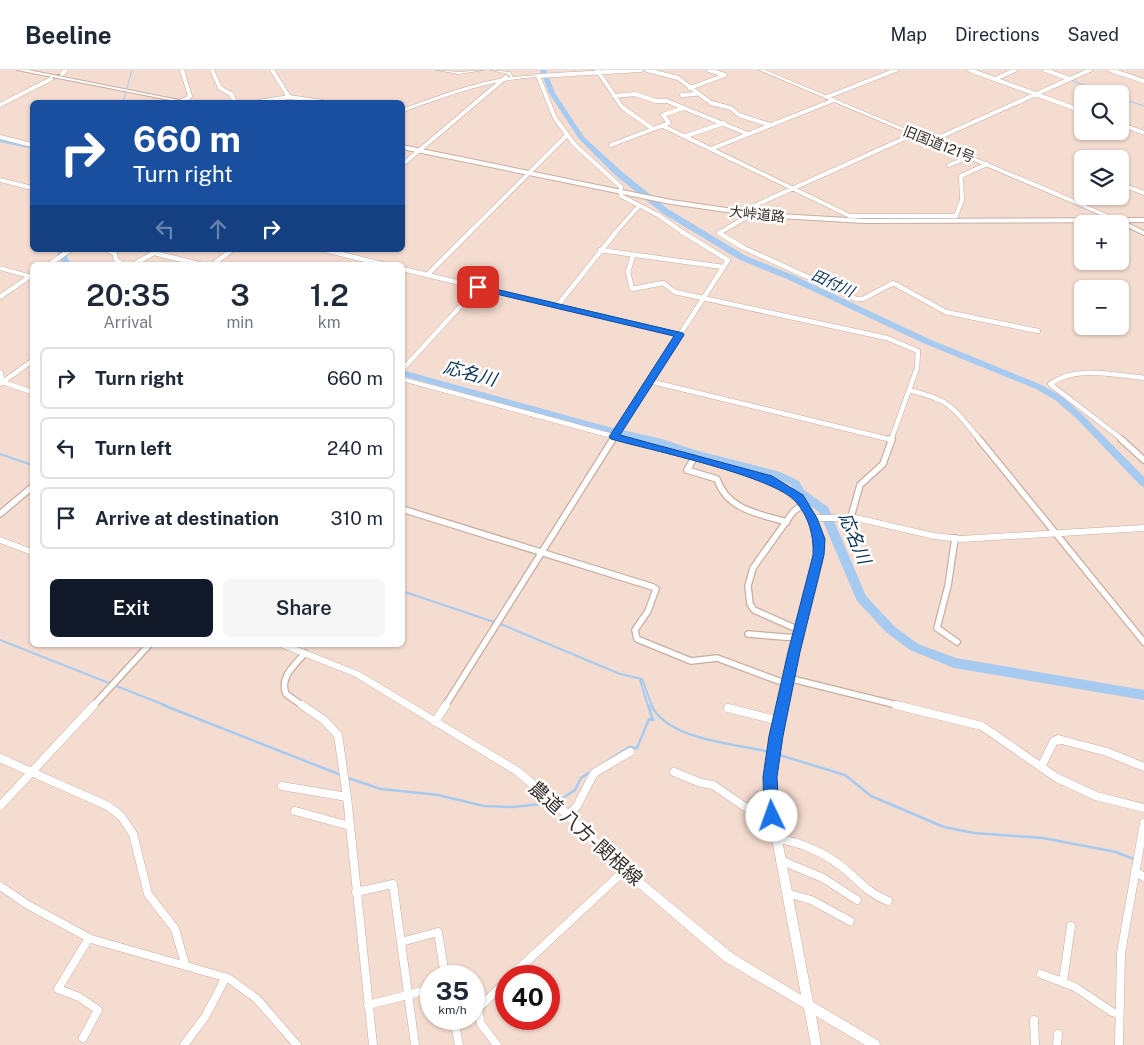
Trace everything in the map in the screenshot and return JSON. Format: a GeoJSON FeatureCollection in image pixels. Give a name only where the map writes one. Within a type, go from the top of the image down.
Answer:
{"type":"FeatureCollection","features":[{"type":"Feature","properties":{"kind":"highway"},"geometry":{"type":"LineString","coordinates":[[20,70],[187,100]]}},
{"type":"Feature","properties":{"kind":"highway","name":"大峠道路"},"geometry":{"type":"LineString","coordinates":[[405,148],[670,202],[761,215],[839,220],[1074,220]]}},
{"type":"Feature","properties":{"kind":"highway","name":"大峠道路"},"geometry":{"type":"LineString","coordinates":[[1129,220],[1144,220]]}},
{"type":"Feature","properties":{"kind":"main road"},"geometry":{"type":"LineString","coordinates":[[1129,226],[1144,233]]}},
{"type":"Feature","properties":{"kind":"street"},"geometry":{"type":"LineString","coordinates":[[62,74],[66,70]]}},
{"type":"Feature","properties":{"kind":"street"},"geometry":{"type":"LineString","coordinates":[[182,70],[190,96],[187,100]]}},
{"type":"Feature","properties":{"kind":"street"},"geometry":{"type":"LineString","coordinates":[[212,70],[220,88],[231,94],[234,100]]}},
{"type":"Feature","properties":{"kind":"street"},"geometry":{"type":"LineString","coordinates":[[272,70],[289,97]]}},
{"type":"Feature","properties":{"kind":"street"},"geometry":{"type":"LineString","coordinates":[[438,70],[455,72],[482,70]]}},
{"type":"Feature","properties":{"kind":"street"},"geometry":{"type":"LineString","coordinates":[[492,70],[509,73],[512,76]]}},
{"type":"Feature","properties":{"kind":"street"},"geometry":{"type":"LineString","coordinates":[[405,110],[432,99],[506,77],[641,70]]}},
{"type":"Feature","properties":{"kind":"street"},"geometry":{"type":"LineString","coordinates":[[647,70],[673,76],[711,104],[729,107],[739,115],[770,125]]}},
{"type":"Feature","properties":{"kind":"street"},"geometry":{"type":"LineString","coordinates":[[690,88],[725,75],[709,70]]}},
{"type":"Feature","properties":{"kind":"street","name":"旧国道121号"},"geometry":{"type":"LineString","coordinates":[[761,70],[1074,200]]}},
{"type":"Feature","properties":{"kind":"street"},"geometry":{"type":"LineString","coordinates":[[826,97],[896,70]]}},
{"type":"Feature","properties":{"kind":"street"},"geometry":{"type":"LineString","coordinates":[[970,70],[1074,108]]}},
{"type":"Feature","properties":{"kind":"street"},"geometry":{"type":"LineString","coordinates":[[995,79],[1015,70]]}},
{"type":"Feature","properties":{"kind":"street"},"geometry":{"type":"LineString","coordinates":[[1045,70],[1070,79]]}},
{"type":"Feature","properties":{"kind":"street"},"geometry":{"type":"LineString","coordinates":[[931,141],[1090,70]]}},
{"type":"Feature","properties":{"kind":"street"},"geometry":{"type":"LineString","coordinates":[[1111,70],[1144,81]]}},
{"type":"Feature","properties":{"kind":"street"},"geometry":{"type":"LineString","coordinates":[[597,72],[622,107],[653,129]]}},
{"type":"Feature","properties":{"kind":"street"},"geometry":{"type":"LineString","coordinates":[[435,722],[540,553],[728,259],[699,243],[658,214],[623,198],[625,192],[574,144],[555,118],[540,76]]}},
{"type":"Feature","properties":{"kind":"street"},"geometry":{"type":"LineString","coordinates":[[405,162],[506,77]]}},
{"type":"Feature","properties":{"kind":"street"},"geometry":{"type":"LineString","coordinates":[[0,105],[51,79]]}},
{"type":"Feature","properties":{"kind":"street"},"geometry":{"type":"LineString","coordinates":[[614,96],[636,94],[656,101],[667,101],[748,134]]}},
{"type":"Feature","properties":{"kind":"street"},"geometry":{"type":"LineString","coordinates":[[682,95],[696,94]]}},
{"type":"Feature","properties":{"kind":"street"},"geometry":{"type":"LineString","coordinates":[[270,100],[289,97],[309,100]]}},
{"type":"Feature","properties":{"kind":"street"},"geometry":{"type":"LineString","coordinates":[[711,148],[834,100]]}},
{"type":"Feature","properties":{"kind":"street"},"geometry":{"type":"LineString","coordinates":[[611,145],[663,126],[670,122],[664,115],[684,108]]}},
{"type":"Feature","properties":{"kind":"street"},"geometry":{"type":"LineString","coordinates":[[686,136],[724,123]]}},
{"type":"Feature","properties":{"kind":"street"},"geometry":{"type":"LineString","coordinates":[[663,126],[850,216],[956,216],[962,200],[961,176],[987,164]]}},
{"type":"Feature","properties":{"kind":"street"},"geometry":{"type":"LineString","coordinates":[[1129,127],[1144,133]]}},
{"type":"Feature","properties":{"kind":"street"},"geometry":{"type":"LineString","coordinates":[[747,209],[790,188],[914,134]]}},
{"type":"Feature","properties":{"kind":"street"},"geometry":{"type":"LineString","coordinates":[[426,275],[568,135]]}},
{"type":"Feature","properties":{"kind":"street"},"geometry":{"type":"LineString","coordinates":[[0,137],[30,144]]}},
{"type":"Feature","properties":{"kind":"street"},"geometry":{"type":"LineString","coordinates":[[949,165],[970,157]]}},
{"type":"Feature","properties":{"kind":"street"},"geometry":{"type":"LineString","coordinates":[[0,180],[30,188]]}},
{"type":"Feature","properties":{"kind":"street"},"geometry":{"type":"LineString","coordinates":[[1129,188],[1144,194]]}},
{"type":"Feature","properties":{"kind":"street","name":"旧国道121号"},"geometry":{"type":"LineString","coordinates":[[1085,205],[1106,215]]}},
{"type":"Feature","properties":{"kind":"street"},"geometry":{"type":"LineString","coordinates":[[557,306],[600,250],[640,206]]}},
{"type":"Feature","properties":{"kind":"street"},"geometry":{"type":"LineString","coordinates":[[745,218],[719,233],[744,248],[856,299],[863,299],[893,283],[946,312],[1038,332]]}},
{"type":"Feature","properties":{"kind":"street"},"geometry":{"type":"LineString","coordinates":[[600,250],[633,256],[687,260],[722,267]]}},
{"type":"Feature","properties":{"kind":"street"},"geometry":{"type":"LineString","coordinates":[[52,262],[66,252]]}},
{"type":"Feature","properties":{"kind":"street"},"geometry":{"type":"LineString","coordinates":[[112,252],[115,254],[116,260],[119,262]]}},
{"type":"Feature","properties":{"kind":"street"},"geometry":{"type":"LineString","coordinates":[[216,262],[229,252]]}},
{"type":"Feature","properties":{"kind":"street"},"geometry":{"type":"LineString","coordinates":[[333,252],[374,262]]}},
{"type":"Feature","properties":{"kind":"street"},"geometry":{"type":"LineString","coordinates":[[138,262],[154,253],[191,262]]}},
{"type":"Feature","properties":{"kind":"street"},"geometry":{"type":"LineString","coordinates":[[633,256],[628,272],[632,290],[662,283],[671,290],[866,335],[882,337],[905,345],[920,354],[883,464],[860,484],[851,517]]}},
{"type":"Feature","properties":{"kind":"street"},"geometry":{"type":"LineString","coordinates":[[0,268],[30,276]]}},
{"type":"Feature","properties":{"kind":"street"},"geometry":{"type":"LineString","coordinates":[[405,270],[679,335]]}},
{"type":"Feature","properties":{"kind":"street"},"geometry":{"type":"LineString","coordinates":[[0,297],[30,277]]}},
{"type":"Feature","properties":{"kind":"street"},"geometry":{"type":"LineString","coordinates":[[405,368],[478,287]]}},
{"type":"Feature","properties":{"kind":"street"},"geometry":{"type":"LineString","coordinates":[[2,383],[30,362]]}},
{"type":"Feature","properties":{"kind":"street"},"geometry":{"type":"LineString","coordinates":[[0,372],[2,383]]}},
{"type":"Feature","properties":{"kind":"street"},"geometry":{"type":"LineString","coordinates":[[1144,378],[1084,372],[1060,378],[1050,384],[1108,427],[1144,460]]}},
{"type":"Feature","properties":{"kind":"street"},"geometry":{"type":"LineString","coordinates":[[405,380],[768,479],[790,490],[816,518],[820,548],[787,681],[771,763],[770,796],[776,839],[811,1008],[816,1045]]}},
{"type":"Feature","properties":{"kind":"street"},"geometry":{"type":"LineString","coordinates":[[649,381],[892,440]]}},
{"type":"Feature","properties":{"kind":"street"},"geometry":{"type":"LineString","coordinates":[[2,383],[30,391]]}},
{"type":"Feature","properties":{"kind":"street"},"geometry":{"type":"LineString","coordinates":[[909,390],[938,397],[950,404],[1058,533],[1144,642]]}},
{"type":"Feature","properties":{"kind":"street"},"geometry":{"type":"LineString","coordinates":[[694,458],[687,470],[717,479],[721,492],[740,508],[787,522]]}},
{"type":"Feature","properties":{"kind":"street"},"geometry":{"type":"LineString","coordinates":[[0,514],[30,489]]}},
{"type":"Feature","properties":{"kind":"street"},"geometry":{"type":"LineString","coordinates":[[798,634],[778,620],[755,611],[750,603],[748,589],[749,576],[764,547],[787,522],[796,508],[803,504]]}},
{"type":"Feature","properties":{"kind":"street"},"geometry":{"type":"LineString","coordinates":[[405,510],[540,553],[653,586],[656,589],[653,600],[635,630],[637,639],[641,641],[691,661],[700,662],[709,657],[717,658],[787,681],[982,726],[1057,778],[1096,796],[1144,808]]}},
{"type":"Feature","properties":{"kind":"street"},"geometry":{"type":"LineString","coordinates":[[816,518],[851,517],[934,536],[955,538],[1144,528]]}},
{"type":"Feature","properties":{"kind":"street"},"geometry":{"type":"LineString","coordinates":[[955,538],[948,586],[937,628],[958,642]]}},
{"type":"Feature","properties":{"kind":"street"},"geometry":{"type":"LineString","coordinates":[[0,540],[30,551]]}},
{"type":"Feature","properties":{"kind":"street"},"geometry":{"type":"LineString","coordinates":[[748,634],[798,634]]}},
{"type":"Feature","properties":{"kind":"street"},"geometry":{"type":"LineString","coordinates":[[0,806],[147,647]]}},
{"type":"Feature","properties":{"kind":"street","name":"農道 八方-関根線"},"geometry":{"type":"LineString","coordinates":[[289,647],[357,674],[517,771],[568,815],[625,870],[728,957],[875,1045]]}},
{"type":"Feature","properties":{"kind":"street"},"geometry":{"type":"LineString","coordinates":[[306,653],[282,684],[286,694],[324,720],[338,735],[347,797],[373,1045]]}},
{"type":"Feature","properties":{"kind":"street"},"geometry":{"type":"LineString","coordinates":[[728,708],[779,721]]}},
{"type":"Feature","properties":{"kind":"street"},"geometry":{"type":"LineString","coordinates":[[1041,767],[1054,741],[1058,738],[1107,752],[1144,767]]}},
{"type":"Feature","properties":{"kind":"street"},"geometry":{"type":"LineString","coordinates":[[568,815],[577,806],[594,773],[630,752]]}},
{"type":"Feature","properties":{"kind":"street"},"geometry":{"type":"LineString","coordinates":[[0,758],[108,806],[122,816],[133,834],[148,894],[175,929],[185,964]]}},
{"type":"Feature","properties":{"kind":"street"},"geometry":{"type":"LineString","coordinates":[[674,772],[701,783],[713,785],[745,807],[751,807],[760,795],[770,796]]}},
{"type":"Feature","properties":{"kind":"street"},"geometry":{"type":"LineString","coordinates":[[282,786],[347,797]]}},
{"type":"Feature","properties":{"kind":"street"},"geometry":{"type":"LineString","coordinates":[[295,811],[350,826]]}},
{"type":"Feature","properties":{"kind":"street"},"geometry":{"type":"LineString","coordinates":[[1119,1045],[1121,953],[1144,823]]}},
{"type":"Feature","properties":{"kind":"street"},"geometry":{"type":"LineString","coordinates":[[776,839],[782,839],[803,847],[839,865],[873,897],[888,901]]}},
{"type":"Feature","properties":{"kind":"street"},"geometry":{"type":"LineString","coordinates":[[780,860],[823,878],[857,900]]}},
{"type":"Feature","properties":{"kind":"street"},"geometry":{"type":"LineString","coordinates":[[523,965],[625,870]]}},
{"type":"Feature","properties":{"kind":"street"},"geometry":{"type":"LineString","coordinates":[[1135,871],[1144,877]]}},
{"type":"Feature","properties":{"kind":"street"},"geometry":{"type":"LineString","coordinates":[[356,892],[392,884],[415,1045]]}},
{"type":"Feature","properties":{"kind":"street"},"geometry":{"type":"LineString","coordinates":[[0,886],[28,905],[89,938],[185,964],[226,977],[245,987],[259,999],[297,1045]]}},
{"type":"Feature","properties":{"kind":"street"},"geometry":{"type":"LineString","coordinates":[[787,893],[811,900],[850,922]]}},
{"type":"Feature","properties":{"kind":"street"},"geometry":{"type":"LineString","coordinates":[[1063,981],[1071,926]]}},
{"type":"Feature","properties":{"kind":"street"},"geometry":{"type":"LineString","coordinates":[[400,942],[438,932],[443,965]]}},
{"type":"Feature","properties":{"kind":"street"},"geometry":{"type":"LineString","coordinates":[[82,1038],[98,1010],[79,997],[58,990],[89,938]]}},
{"type":"Feature","properties":{"kind":"street"},"geometry":{"type":"LineString","coordinates":[[1040,974],[1063,981],[1084,992],[1112,1012],[1119,1014]]}},
{"type":"Feature","properties":{"kind":"street"},"geometry":{"type":"LineString","coordinates":[[184,1045],[208,1013],[226,977]]}},
{"type":"Feature","properties":{"kind":"street"},"geometry":{"type":"LineString","coordinates":[[368,1006],[420,992]]}},
{"type":"Feature","properties":{"kind":"street"},"geometry":{"type":"LineString","coordinates":[[485,1001],[495,992]]}},
{"type":"Feature","properties":{"kind":"street"},"geometry":{"type":"LineString","coordinates":[[1034,1020],[1035,1045]]}},
{"type":"Feature","properties":{"kind":"street"},"geometry":{"type":"LineString","coordinates":[[456,1030],[459,1045]]}},
{"type":"Feature","properties":{"kind":"street"},"geometry":{"type":"LineString","coordinates":[[484,1030],[497,1045]]}},
{"type":"Feature","properties":{"kind":"street"},"geometry":{"type":"LineString","coordinates":[[1057,1045],[1058,1034]]}},
{"type":"Feature","properties":{"kind":"waterway"},"geometry":{"type":"LineString","coordinates":[[124,100],[132,70]]}},
{"type":"Feature","properties":{"kind":"waterway","name":"田付川"},"geometry":{"type":"LineString","coordinates":[[543,70],[552,93],[581,138],[617,172],[665,211],[743,258],[790,277],[926,341],[1039,387],[1058,398],[1079,416],[1144,483]]}},
{"type":"Feature","properties":{"kind":"waterway"},"geometry":{"type":"LineString","coordinates":[[1070,80],[1084,85]]}},
{"type":"Feature","properties":{"kind":"waterway"},"geometry":{"type":"LineString","coordinates":[[1129,101],[1144,106]]}},
{"type":"Feature","properties":{"kind":"waterway","name":"応名川"},"geometry":{"type":"LineString","coordinates":[[0,140],[30,147]]}},
{"type":"Feature","properties":{"kind":"waterway","name":"応名川"},"geometry":{"type":"LineString","coordinates":[[61,252],[66,262]]}},
{"type":"Feature","properties":{"kind":"waterway","name":"応名川"},"geometry":{"type":"LineString","coordinates":[[405,374],[604,429],[658,441],[692,453],[776,474],[795,483],[800,492],[824,510],[861,598],[890,629],[914,647],[954,663],[1144,695]]}},
{"type":"Feature","properties":{"kind":"waterway"},"geometry":{"type":"LineString","coordinates":[[0,454],[30,464]]}},
{"type":"Feature","properties":{"kind":"waterway"},"geometry":{"type":"LineString","coordinates":[[405,592],[503,625],[620,674],[642,679]]}},
{"type":"Feature","properties":{"kind":"waterway"},"geometry":{"type":"LineString","coordinates":[[0,640],[167,706]]}},
{"type":"Feature","properties":{"kind":"waterway"},"geometry":{"type":"LineString","coordinates":[[642,679],[652,706]]}},
{"type":"Feature","properties":{"kind":"waterway"},"geometry":{"type":"LineString","coordinates":[[642,679],[640,680],[648,706]]}},
{"type":"Feature","properties":{"kind":"waterway"},"geometry":{"type":"LineString","coordinates":[[163,705],[341,775]]}},
{"type":"Feature","properties":{"kind":"waterway"},"geometry":{"type":"LineString","coordinates":[[558,801],[575,790],[581,778],[629,747],[637,748],[649,719],[653,720],[648,705]]}},
{"type":"Feature","properties":{"kind":"waterway"},"geometry":{"type":"LineString","coordinates":[[651,705],[660,717],[672,726],[687,733],[721,743],[769,752]]}},
{"type":"Feature","properties":{"kind":"waterway"},"geometry":{"type":"LineString","coordinates":[[776,754],[845,775],[871,796],[944,827],[974,833],[1043,838],[1116,852],[1136,860]]}},
{"type":"Feature","properties":{"kind":"waterway"},"geometry":{"type":"LineString","coordinates":[[348,778],[381,789],[438,795],[484,806],[513,807],[551,803]]}},
{"type":"Feature","properties":{"kind":"tunnel"},"geometry":{"type":"LineString","coordinates":[[51,79],[62,74]]}},
{"type":"Feature","properties":{"kind":"route"},"geometry":{"type":"LineString","coordinates":[[478,287],[679,335],[614,437],[768,479],[790,490],[799,498],[815,523],[819,539],[819,555],[797,638],[771,763],[770,803],[772,816]]}}]}
